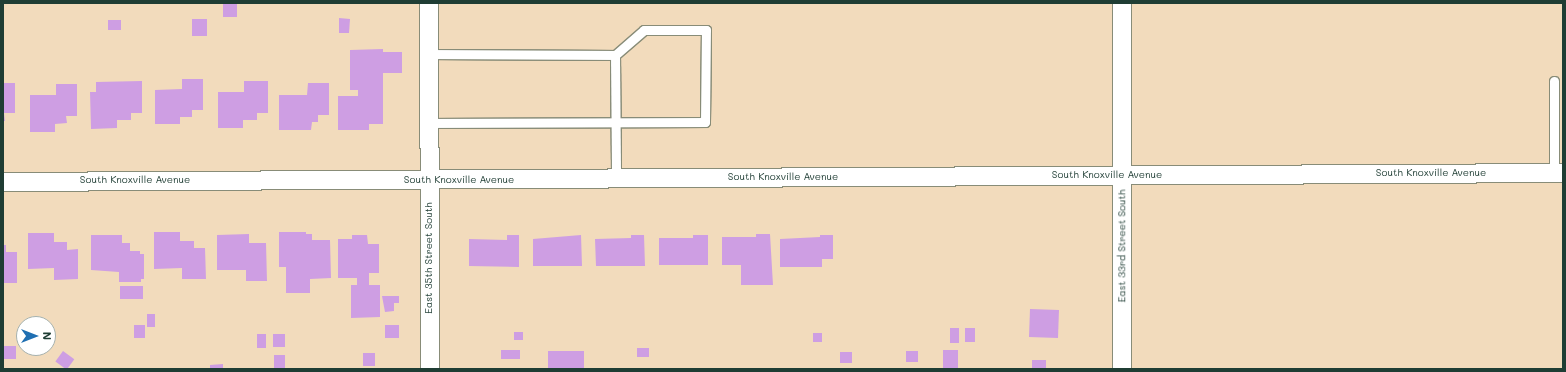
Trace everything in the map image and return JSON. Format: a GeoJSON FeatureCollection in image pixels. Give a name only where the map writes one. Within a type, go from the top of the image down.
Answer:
{"type":"FeatureCollection","features":[{"type":"Feature","properties":{"kind":"street","name":"East 35th Street South"},"geometry":{"type":"LineString","coordinates":[[429,3],[430,369]]}},
{"type":"Feature","properties":{"kind":"street","name":"East 33rd Street South"},"geometry":{"type":"LineString","coordinates":[[1122,3],[1122,369]]}},
{"type":"Feature","properties":{"kind":"street","name":"South Knoxville Avenue"},"geometry":{"type":"LineString","coordinates":[[3,182],[1559,173]]}},
{"type":"Feature","properties":{"kind":"lane"},"geometry":{"type":"LineString","coordinates":[[429,54],[615,55],[644,30],[706,30],[704,122],[429,123]]}},
{"type":"Feature","properties":{"kind":"lane"},"geometry":{"type":"LineString","coordinates":[[615,55],[616,179]]}},
{"type":"Feature","properties":{"kind":"lane"},"geometry":{"type":"LineString","coordinates":[[1554,81],[1559,173]]}},
{"type":"Feature","properties":{"kind":"building"},"geometry":{"type":"Polygon","coordinates":[[[223,3],[237,3],[237,17],[223,17],[223,3]]]}},
{"type":"Feature","properties":{"kind":"building"},"geometry":{"type":"Polygon","coordinates":[[[339,18],[350,19],[349,33],[339,33],[339,18]]]}},
{"type":"Feature","properties":{"kind":"building"},"geometry":{"type":"Polygon","coordinates":[[[192,19],[207,19],[207,36],[192,36],[192,19]]]}},
{"type":"Feature","properties":{"kind":"building"},"geometry":{"type":"Polygon","coordinates":[[[108,20],[121,20],[121,30],[108,30],[108,20]]]}},
{"type":"Feature","properties":{"kind":"building"},"geometry":{"type":"Polygon","coordinates":[[[383,49],[383,124],[369,124],[369,130],[338,130],[338,96],[358,96],[358,90],[350,90],[350,50],[383,49]]]}},
{"type":"Feature","properties":{"kind":"building"},"geometry":{"type":"Polygon","coordinates":[[[383,52],[402,52],[402,73],[383,73],[383,52]]]}},
{"type":"Feature","properties":{"kind":"building"},"geometry":{"type":"Polygon","coordinates":[[[182,79],[203,79],[203,110],[192,110],[192,117],[180,117],[180,124],[155,124],[155,90],[182,89],[182,79]]]}},
{"type":"Feature","properties":{"kind":"building"},"geometry":{"type":"Polygon","coordinates":[[[142,81],[142,113],[131,113],[131,120],[117,120],[117,128],[91,129],[90,92],[96,92],[96,82],[142,81]]]}},
{"type":"Feature","properties":{"kind":"building"},"geometry":{"type":"Polygon","coordinates":[[[244,81],[268,81],[268,113],[257,113],[257,120],[243,120],[243,128],[218,128],[218,92],[244,92],[244,81]]]}},
{"type":"Feature","properties":{"kind":"building"},"geometry":{"type":"Polygon","coordinates":[[[3,83],[15,83],[15,113],[4,113],[5,121],[3,121],[3,83]]]}},
{"type":"Feature","properties":{"kind":"building"},"geometry":{"type":"Polygon","coordinates":[[[308,83],[329,83],[329,115],[318,115],[318,122],[312,122],[311,130],[279,130],[279,95],[307,95],[308,83]]]}},
{"type":"Feature","properties":{"kind":"building"},"geometry":{"type":"Polygon","coordinates":[[[56,84],[77,84],[77,116],[66,116],[67,123],[55,124],[55,132],[30,132],[30,95],[56,95],[56,84]]]}},
{"type":"Feature","properties":{"kind":"building"},"geometry":{"type":"Polygon","coordinates":[[[154,232],[180,232],[180,241],[194,241],[194,248],[205,248],[206,279],[182,279],[182,268],[154,269],[154,232]]]}},
{"type":"Feature","properties":{"kind":"building"},"geometry":{"type":"Polygon","coordinates":[[[279,232],[306,232],[306,234],[312,234],[312,240],[330,240],[331,278],[310,279],[310,293],[286,293],[286,267],[279,267],[279,232]]]}},
{"type":"Feature","properties":{"kind":"building"},"geometry":{"type":"Polygon","coordinates":[[[28,233],[54,233],[54,242],[67,242],[67,250],[78,249],[78,279],[54,280],[54,268],[28,269],[28,233]]]}},
{"type":"Feature","properties":{"kind":"building"},"geometry":{"type":"Polygon","coordinates":[[[249,234],[249,243],[266,243],[267,281],[246,281],[246,270],[217,270],[217,235],[249,234]]]}},
{"type":"Feature","properties":{"kind":"building"},"geometry":{"type":"Polygon","coordinates":[[[756,234],[770,234],[773,285],[741,285],[741,265],[722,265],[722,237],[756,237],[756,234]]]}},
{"type":"Feature","properties":{"kind":"building"},"geometry":{"type":"Polygon","coordinates":[[[91,235],[122,235],[122,243],[130,243],[130,251],[140,251],[140,254],[144,254],[144,279],[141,279],[141,282],[119,282],[119,272],[91,270],[91,235]]]}},
{"type":"Feature","properties":{"kind":"building"},"geometry":{"type":"Polygon","coordinates":[[[352,235],[367,235],[368,244],[379,244],[379,273],[369,273],[369,285],[380,285],[380,317],[351,318],[351,285],[357,285],[357,278],[338,278],[338,239],[352,239],[352,235]]]}},
{"type":"Feature","properties":{"kind":"building"},"geometry":{"type":"Polygon","coordinates":[[[507,235],[519,235],[519,267],[469,266],[469,239],[507,240],[507,235]]]}},
{"type":"Feature","properties":{"kind":"building"},"geometry":{"type":"Polygon","coordinates":[[[581,235],[582,266],[533,266],[533,239],[581,235]]]}},
{"type":"Feature","properties":{"kind":"building"},"geometry":{"type":"Polygon","coordinates":[[[631,235],[644,235],[645,266],[596,266],[595,239],[631,238],[631,235]]]}},
{"type":"Feature","properties":{"kind":"building"},"geometry":{"type":"Polygon","coordinates":[[[693,235],[708,235],[708,265],[659,265],[659,238],[693,238],[693,235]]]}},
{"type":"Feature","properties":{"kind":"building"},"geometry":{"type":"Polygon","coordinates":[[[820,235],[833,235],[833,259],[822,259],[822,267],[780,267],[780,239],[820,237],[820,235]]]}},
{"type":"Feature","properties":{"kind":"building"},"geometry":{"type":"Polygon","coordinates":[[[3,245],[6,245],[6,252],[17,252],[17,283],[3,283],[3,245]]]}},
{"type":"Feature","properties":{"kind":"building"},"geometry":{"type":"Polygon","coordinates":[[[120,286],[143,286],[143,299],[120,299],[120,286]]]}},
{"type":"Feature","properties":{"kind":"building"},"geometry":{"type":"Polygon","coordinates":[[[382,296],[399,296],[399,303],[394,303],[394,311],[385,312],[382,296]]]}},
{"type":"Feature","properties":{"kind":"building"},"geometry":{"type":"Polygon","coordinates":[[[1030,309],[1059,310],[1058,338],[1029,337],[1030,309]]]}},
{"type":"Feature","properties":{"kind":"building"},"geometry":{"type":"Polygon","coordinates":[[[147,314],[155,314],[155,327],[147,327],[147,314]]]}},
{"type":"Feature","properties":{"kind":"building"},"geometry":{"type":"Polygon","coordinates":[[[134,325],[145,325],[145,338],[134,338],[134,325]]]}},
{"type":"Feature","properties":{"kind":"building"},"geometry":{"type":"Polygon","coordinates":[[[385,325],[399,325],[399,338],[385,338],[385,325]]]}},
{"type":"Feature","properties":{"kind":"building"},"geometry":{"type":"Polygon","coordinates":[[[950,328],[959,328],[959,343],[950,343],[950,328]]]}},
{"type":"Feature","properties":{"kind":"building"},"geometry":{"type":"Polygon","coordinates":[[[965,328],[975,328],[975,342],[965,342],[965,328]]]}},
{"type":"Feature","properties":{"kind":"building"},"geometry":{"type":"Polygon","coordinates":[[[514,332],[523,332],[523,340],[514,340],[514,332]]]}},
{"type":"Feature","properties":{"kind":"building"},"geometry":{"type":"Polygon","coordinates":[[[813,333],[822,333],[822,342],[813,342],[813,333]]]}},
{"type":"Feature","properties":{"kind":"building"},"geometry":{"type":"Polygon","coordinates":[[[257,334],[266,334],[266,348],[257,348],[257,334]]]}},
{"type":"Feature","properties":{"kind":"building"},"geometry":{"type":"Polygon","coordinates":[[[273,334],[285,334],[285,347],[273,347],[273,334]]]}},
{"type":"Feature","properties":{"kind":"building"},"geometry":{"type":"Polygon","coordinates":[[[3,346],[16,346],[16,359],[3,359],[3,346]]]}},
{"type":"Feature","properties":{"kind":"building"},"geometry":{"type":"Polygon","coordinates":[[[637,348],[649,348],[649,357],[637,357],[637,348]]]}},
{"type":"Feature","properties":{"kind":"building"},"geometry":{"type":"Polygon","coordinates":[[[501,350],[520,350],[520,359],[501,359],[501,350]]]}},
{"type":"Feature","properties":{"kind":"building"},"geometry":{"type":"Polygon","coordinates":[[[943,350],[958,350],[958,369],[943,369],[943,350]]]}},
{"type":"Feature","properties":{"kind":"building"},"geometry":{"type":"Polygon","coordinates":[[[63,351],[74,359],[67,369],[55,362],[63,351]]]}},
{"type":"Feature","properties":{"kind":"building"},"geometry":{"type":"Polygon","coordinates":[[[548,351],[584,351],[584,369],[548,369],[548,351]]]}},
{"type":"Feature","properties":{"kind":"building"},"geometry":{"type":"Polygon","coordinates":[[[906,351],[918,351],[918,362],[906,362],[906,351]]]}},
{"type":"Feature","properties":{"kind":"building"},"geometry":{"type":"Polygon","coordinates":[[[840,352],[852,352],[852,363],[840,363],[840,352]]]}},
{"type":"Feature","properties":{"kind":"building"},"geometry":{"type":"Polygon","coordinates":[[[363,353],[375,353],[375,366],[363,366],[363,353]]]}},
{"type":"Feature","properties":{"kind":"building"},"geometry":{"type":"Polygon","coordinates":[[[274,355],[285,355],[285,369],[274,369],[274,355]]]}},
{"type":"Feature","properties":{"kind":"building"},"geometry":{"type":"Polygon","coordinates":[[[1032,360],[1046,360],[1046,369],[1032,369],[1032,360]]]}},
{"type":"Feature","properties":{"kind":"building"},"geometry":{"type":"Polygon","coordinates":[[[223,364],[223,369],[210,369],[210,365],[223,364]]]}}]}
